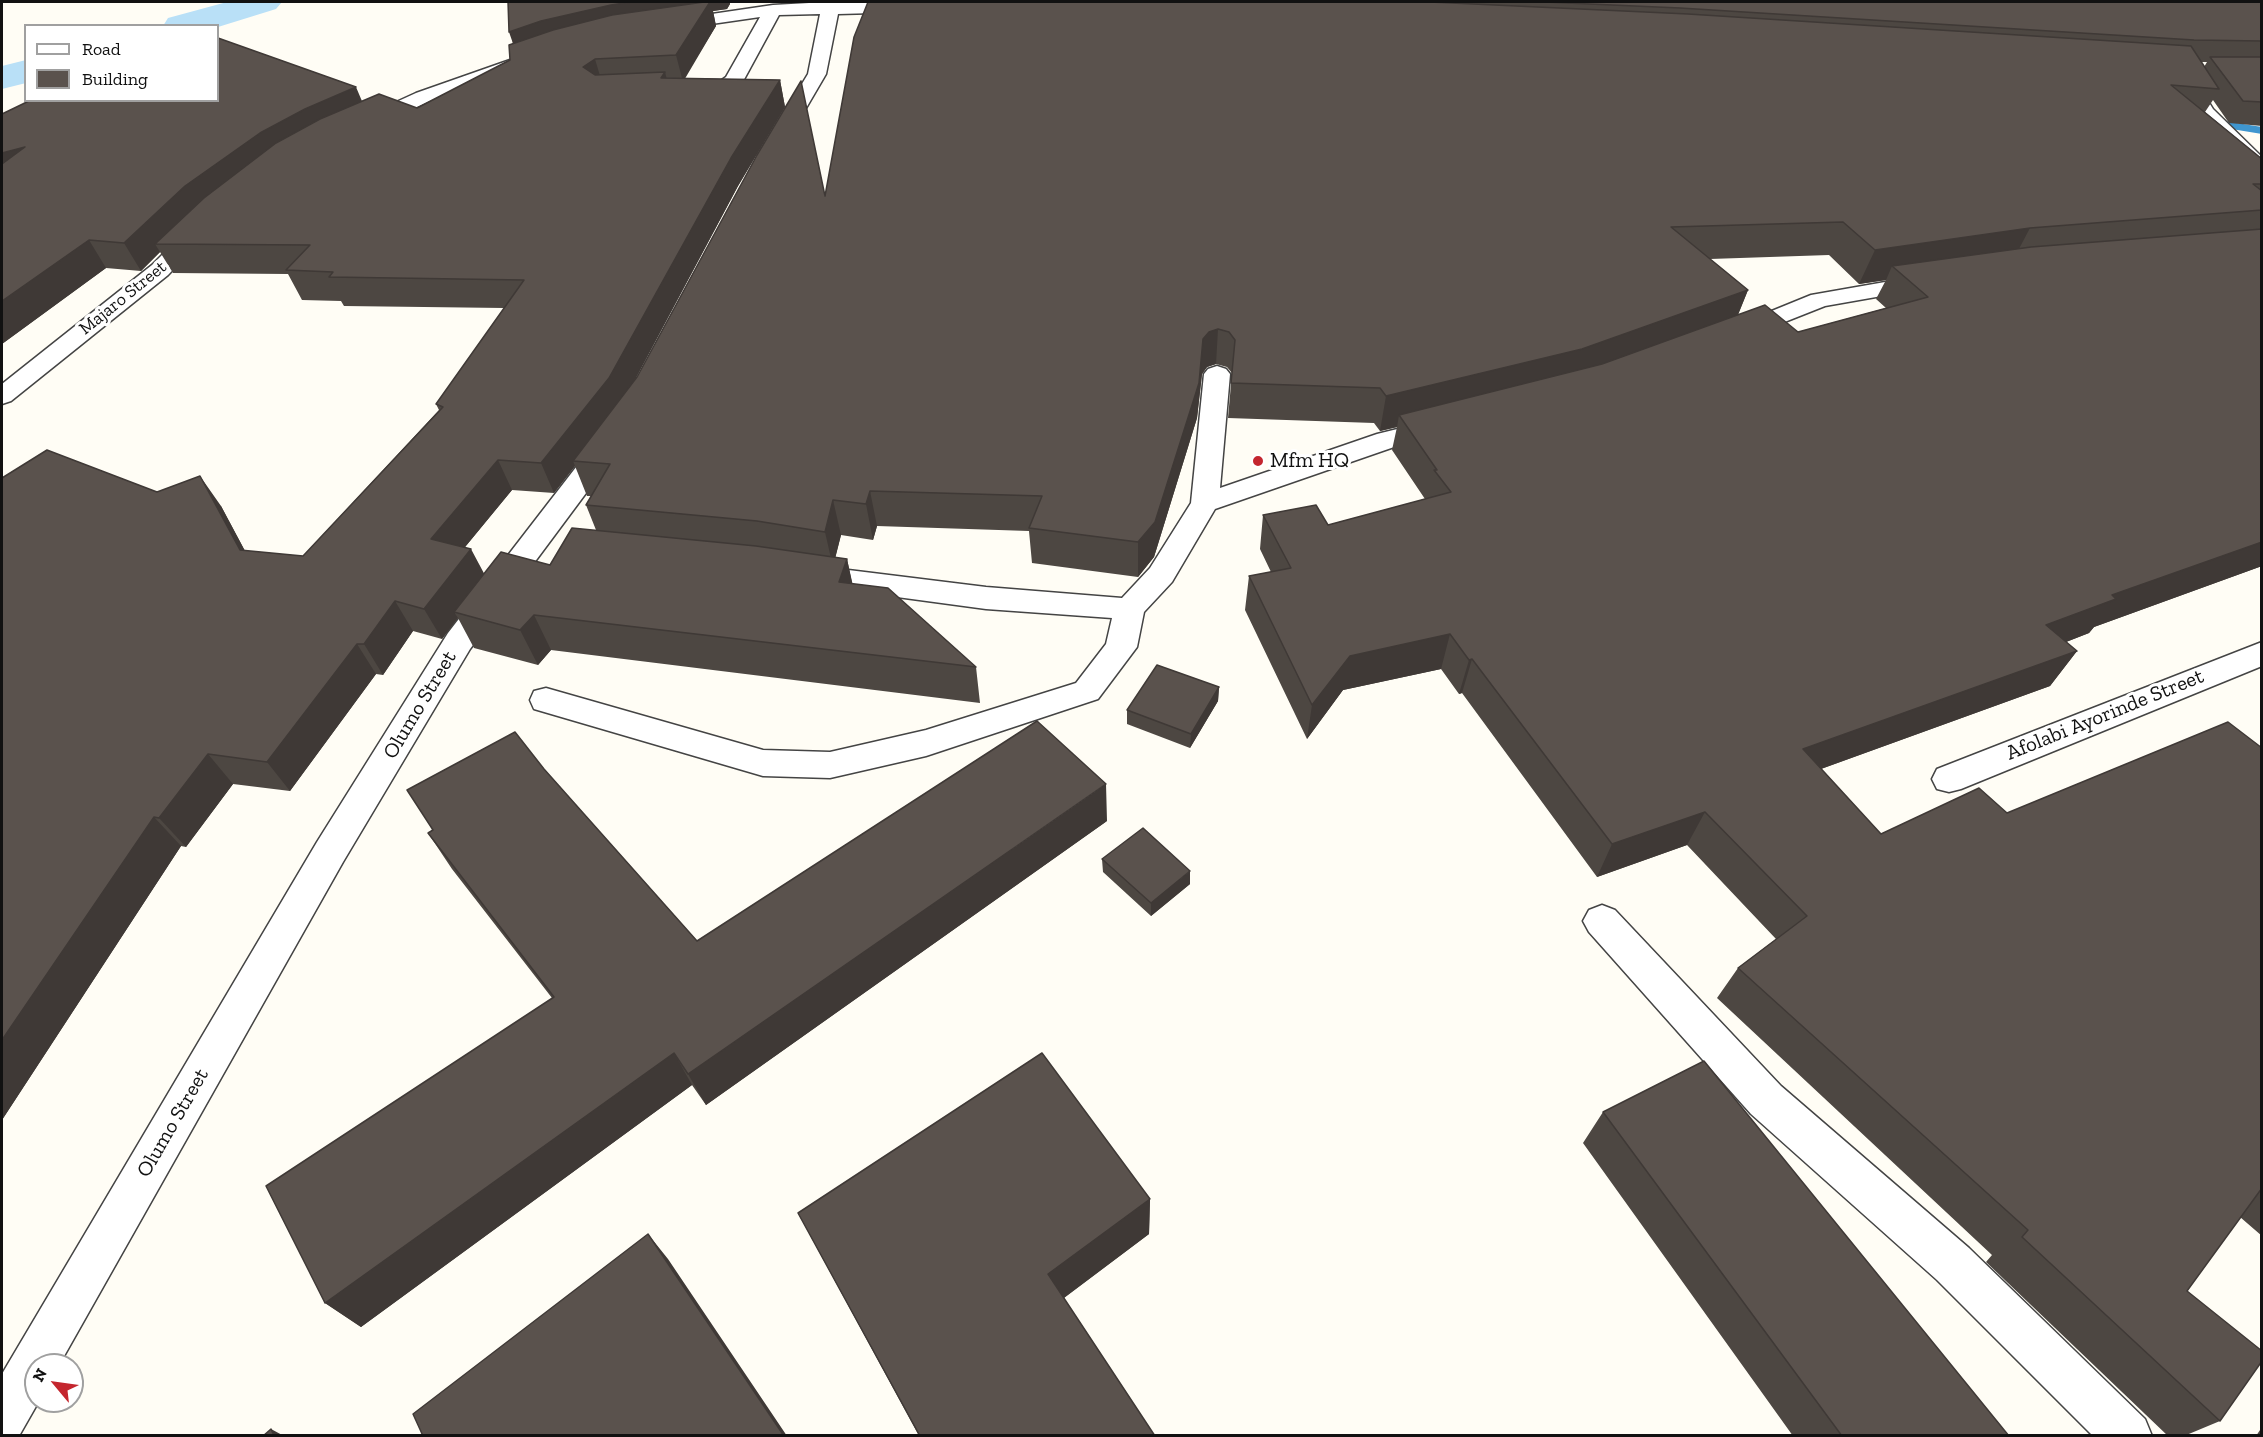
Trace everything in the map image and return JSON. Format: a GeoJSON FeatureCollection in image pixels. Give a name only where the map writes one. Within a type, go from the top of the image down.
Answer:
{"type":"FeatureCollection","features":[{"type":"Feature","properties":{"kind":"street"},"geometry":{"type":"LineString","coordinates":[[769,156],[817,74],[828,4]]}},
{"type":"Feature","properties":{"kind":"street"},"geometry":{"type":"LineString","coordinates":[[651,28],[828,4],[930,8]]}},
{"type":"Feature","properties":{"kind":"street"},"geometry":{"type":"LineString","coordinates":[[675,90],[723,87],[734,81],[773,10]]}},
{"type":"Feature","properties":{"kind":"street"},"geometry":{"type":"LineString","coordinates":[[346,131],[423,97],[522,62]]}},
{"type":"Feature","properties":{"kind":"street"},"geometry":{"type":"LineString","coordinates":[[2204,70],[2175,69],[2207,113],[2229,138],[2262,168]]}},
{"type":"Feature","properties":{"kind":"street","name":"Majaro Street"},"geometry":{"type":"LineString","coordinates":[[2,396],[160,270],[210,220]]}},
{"type":"Feature","properties":{"kind":"street"},"geometry":{"type":"LineString","coordinates":[[1718,342],[1819,300],[1947,279]]}},
{"type":"Feature","properties":{"kind":"street"},"geometry":{"type":"LineString","coordinates":[[546,700],[763,763],[830,765],[926,743],[1087,691],[1121,647],[1130,609],[1161,575],[1205,503],[1217,374]]}},
{"type":"Feature","properties":{"kind":"street","name":"Olumo Street"},"geometry":{"type":"LineString","coordinates":[[2,1419],[330,852],[459,641],[627,420]]}},
{"type":"Feature","properties":{"kind":"street"},"geometry":{"type":"LineString","coordinates":[[1205,503],[1387,440],[1456,423]]}},
{"type":"Feature","properties":{"kind":"street"},"geometry":{"type":"LineString","coordinates":[[531,546],[564,549]]}},
{"type":"Feature","properties":{"kind":"street"},"geometry":{"type":"LineString","coordinates":[[778,570],[952,594],[1130,609]]}},
{"type":"Feature","properties":{"kind":"street","name":"Afolabi Ayorinde Street"},"geometry":{"type":"LineString","coordinates":[[1949,779],[2257,661]]}},
{"type":"Feature","properties":{"kind":"street"},"geometry":{"type":"LineString","coordinates":[[1602,921],[1766,1100],[1953,1264],[2128,1436]]}},
{"type":"Feature","properties":{"kind":"building"},"geometry":{"type":"Polygon","coordinates":[[[508,2],[631,2],[541,21],[509,32],[508,2]]]}},
{"type":"Feature","properties":{"kind":"building"},"geometry":{"type":"Polygon","coordinates":[[[710,2],[676,55],[595,59],[583,67],[595,75],[665,72],[661,78],[780,80],[731,158],[609,378],[541,463],[498,460],[431,539],[471,549],[424,609],[395,601],[364,644],[357,644],[267,762],[208,754],[159,818],[154,817],[2,1040],[2,478],[47,450],[157,492],[200,476],[240,550],[303,556],[443,407],[436,404],[524,280],[329,277],[333,272],[286,270],[310,245],[155,244],[204,198],[276,143],[320,119],[379,94],[417,108],[510,60],[509,45],[553,30],[612,15],[710,2]]]}},
{"type":"Feature","properties":{"kind":"building"},"geometry":{"type":"Polygon","coordinates":[[[868,2],[1430,2],[1688,14],[2191,46],[2219,89],[2171,85],[2262,159],[2262,184],[2253,184],[2262,191],[2262,210],[2030,228],[1875,250],[1843,222],[1671,227],[1748,290],[1582,349],[1386,396],[1380,388],[1231,383],[1235,340],[1229,332],[1218,329],[1209,332],[1203,339],[1199,383],[1155,522],[1138,542],[1029,528],[1042,496],[870,491],[866,504],[833,500],[825,532],[757,521],[586,505],[610,464],[573,461],[637,377],[757,155],[801,81],[825,196],[854,37],[868,2]]]}},
{"type":"Feature","properties":{"kind":"building"},"geometry":{"type":"Polygon","coordinates":[[[1544,2],[2262,2],[2262,41],[2194,40],[1680,8],[1544,2]]]}},
{"type":"Feature","properties":{"kind":"building"},"geometry":{"type":"Polygon","coordinates":[[[219,38],[356,87],[305,109],[260,133],[185,186],[124,243],[89,240],[2,301],[2,164],[25,147],[2,153],[2,114],[27,102],[219,102],[219,38]]]}},
{"type":"Feature","properties":{"kind":"building"},"geometry":{"type":"Polygon","coordinates":[[[2210,57],[2262,57],[2262,102],[2243,101],[2210,57]]]}},
{"type":"Feature","properties":{"kind":"building"},"geometry":{"type":"Polygon","coordinates":[[[2262,229],[2262,542],[2112,595],[2116,599],[2046,625],[2077,651],[1803,749],[1881,834],[1979,788],[2007,813],[2228,722],[2262,748],[2262,1188],[2187,1291],[2262,1351],[2262,1361],[2220,1421],[2022,1237],[2028,1230],[1738,968],[1807,916],[1705,812],[1612,844],[1472,659],[1469,660],[1450,634],[1350,656],[1312,705],[1249,576],[1291,568],[1263,515],[1316,505],[1328,525],[1451,492],[1399,415],[1602,364],[1765,305],[1798,332],[1928,297],[1892,266],[2031,247],[2262,229]]]}},
{"type":"Feature","properties":{"kind":"building"},"geometry":{"type":"Polygon","coordinates":[[[572,528],[756,546],[847,559],[839,582],[888,588],[976,667],[534,615],[520,630],[454,612],[501,552],[550,565],[572,528]]]}},
{"type":"Feature","properties":{"kind":"building"},"geometry":{"type":"Polygon","coordinates":[[[1157,665],[1219,687],[1191,734],[1127,710],[1157,665]]]}},
{"type":"Feature","properties":{"kind":"building"},"geometry":{"type":"Polygon","coordinates":[[[1037,721],[1106,784],[688,1074],[674,1053],[325,1303],[266,1186],[554,997],[428,833],[433,830],[407,790],[515,732],[544,769],[697,941],[1037,721]]]}},
{"type":"Feature","properties":{"kind":"building"},"geometry":{"type":"Polygon","coordinates":[[[1143,828],[1190,871],[1151,903],[1102,859],[1143,828]]]}},
{"type":"Feature","properties":{"kind":"building"},"geometry":{"type":"Polygon","coordinates":[[[1042,1053],[1150,1199],[1048,1274],[1155,1436],[920,1436],[798,1213],[1042,1053]]]}},
{"type":"Feature","properties":{"kind":"building"},"geometry":{"type":"Polygon","coordinates":[[[1704,1061],[2009,1436],[1842,1436],[1603,1112],[1704,1061]]]}},
{"type":"Feature","properties":{"kind":"building"},"geometry":{"type":"Polygon","coordinates":[[[648,1234],[784,1436],[423,1436],[413,1414],[648,1234]]]}},
{"type":"Feature","properties":{"kind":"building"},"geometry":{"type":"Polygon","coordinates":[[[271,1429],[274,1436],[263,1436],[271,1429]]]}},
{"type":"Feature","properties":{"kind":"waterway"},"geometry":{"type":"LineString","coordinates":[[188,24],[264,2]]}},
{"type":"Feature","properties":{"kind":"waterway"},"geometry":{"type":"LineString","coordinates":[[2,78],[24,72]]}},
{"type":"Feature","properties":{"kind":"waterway"},"geometry":{"type":"LineString","coordinates":[[2205,122],[2262,131]]}},
{"type":"Feature","properties":{"kind":"place","name":"Mfm HQ"},"geometry":{"type":"Point","coordinates":[1258,461]}}]}
